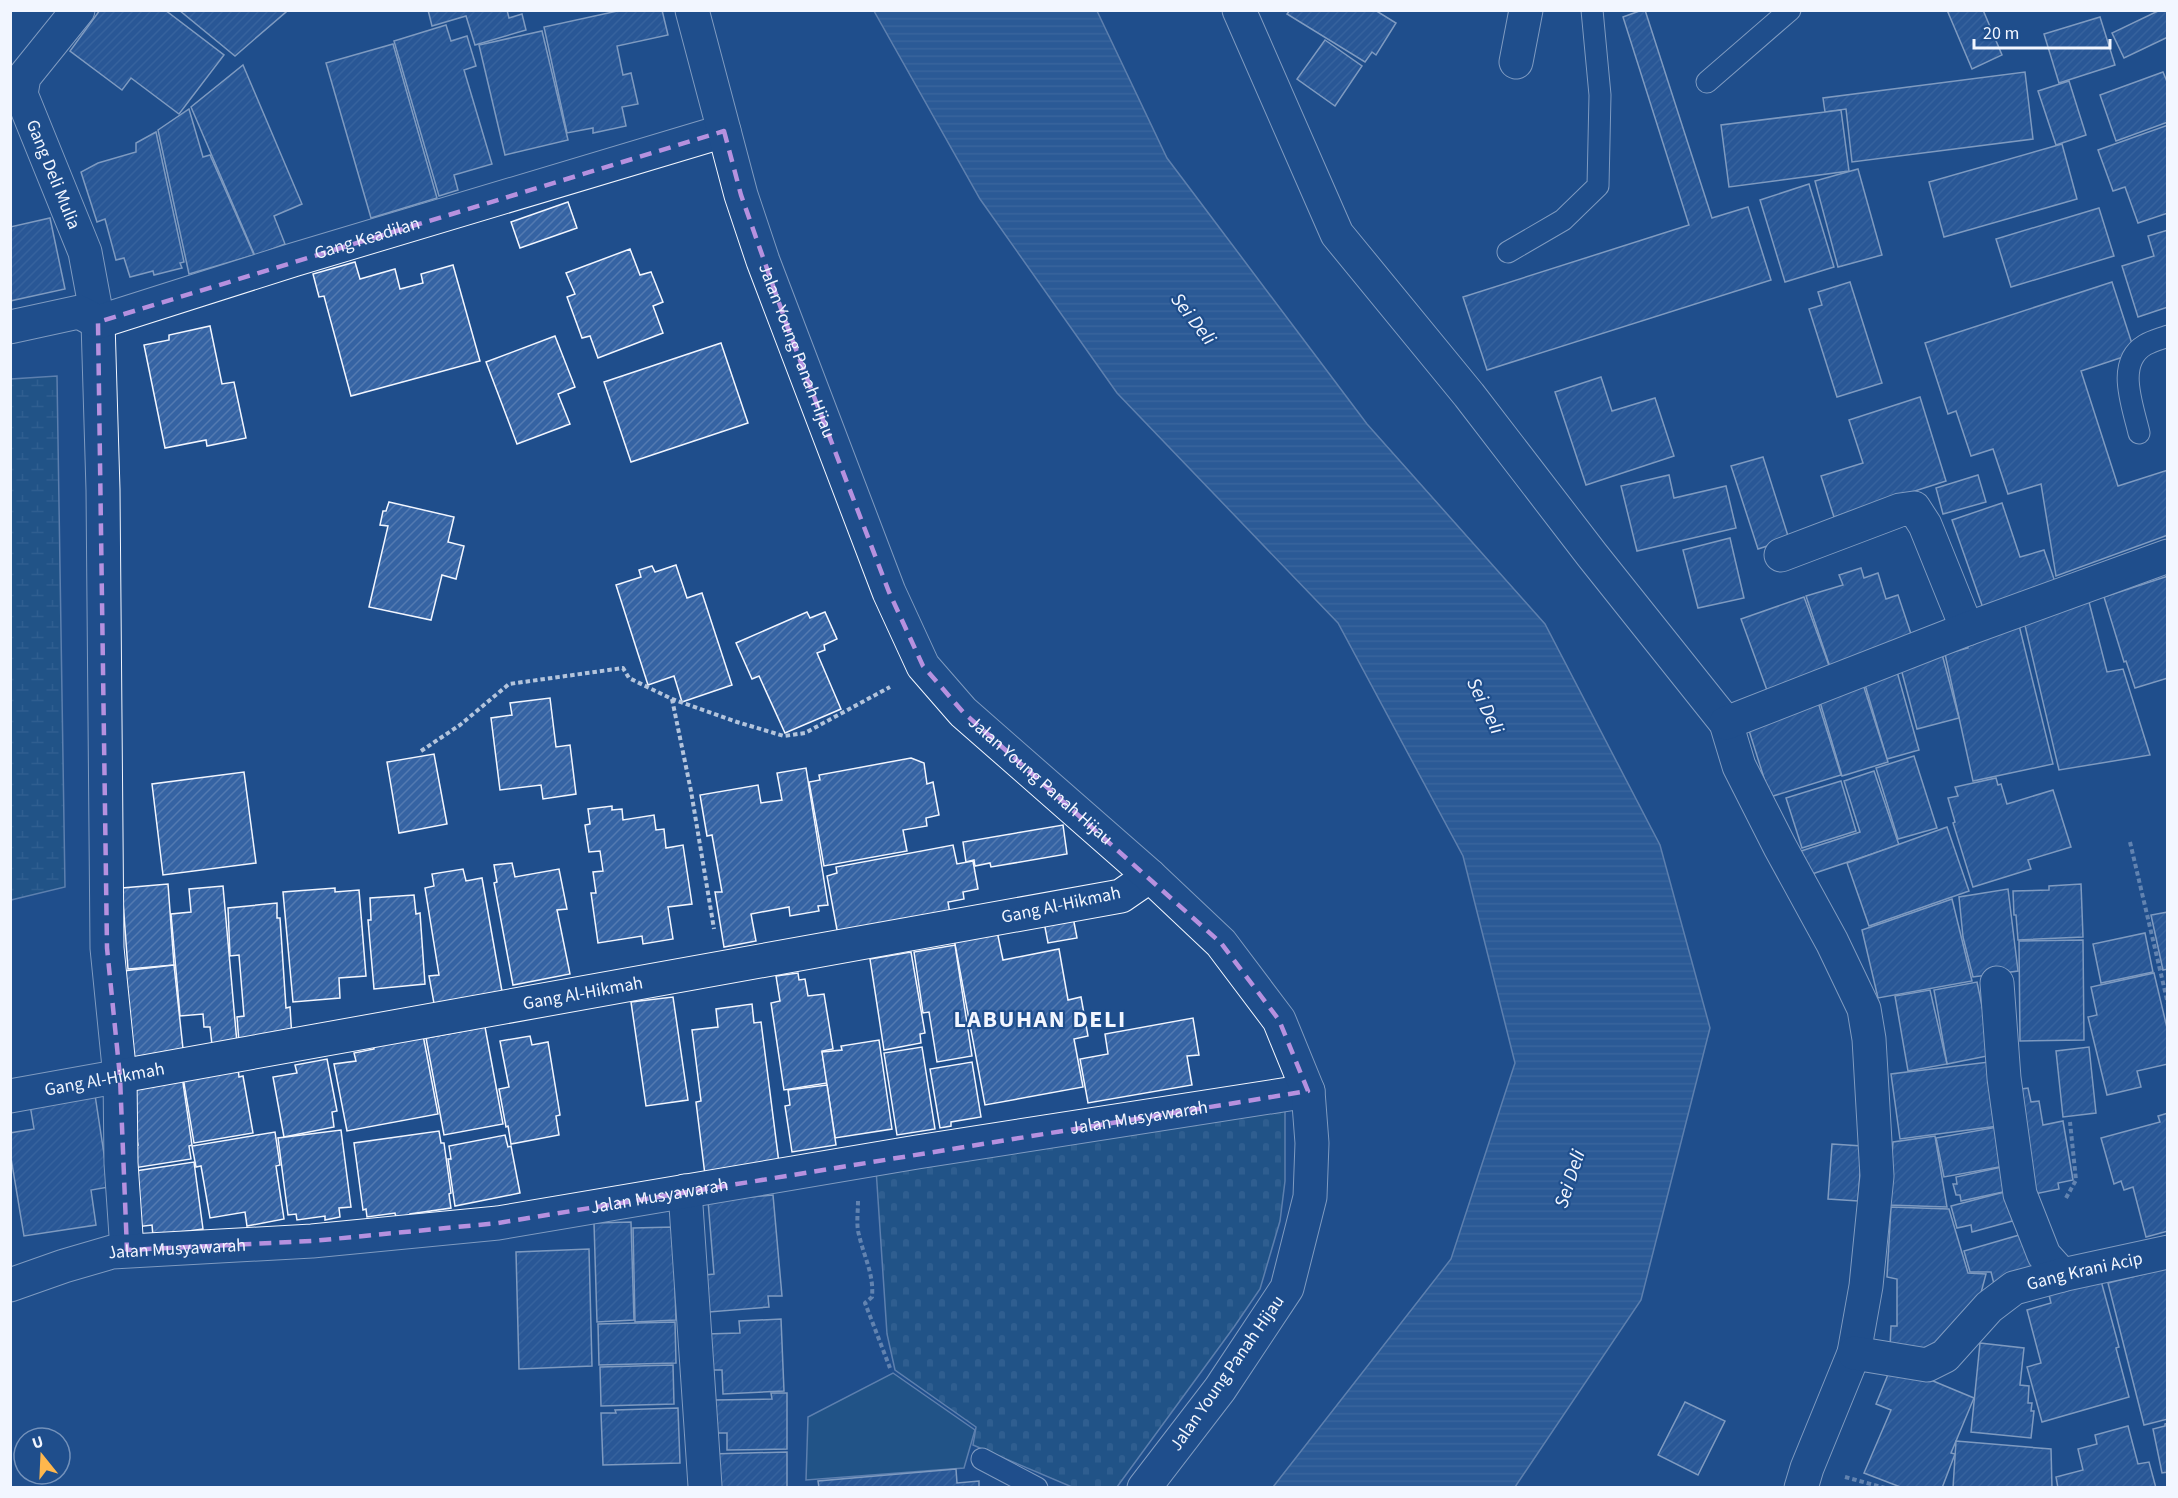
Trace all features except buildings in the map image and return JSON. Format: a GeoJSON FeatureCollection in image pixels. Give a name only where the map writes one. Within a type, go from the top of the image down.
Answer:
{"type":"FeatureCollection","features":[{"type":"Feature","properties":{"kind":"street","name":"Gang Deli Mulia"},"geometry":{"type":"LineString","coordinates":[[78,10],[24,77],[21,94],[85,252],[98,322],[103,490],[107,948],[120,1077],[121,1163],[127,1250]]}},
{"type":"Feature","properties":{"kind":"street","name":"Jalan Young Panah Hijau"},"geometry":{"type":"LineString","coordinates":[[692,10],[741,195],[790,334],[889,592],[923,666],[963,712],[1150,876],[1221,943],[1252,981],[1279,1020],[1308,1091],[1312,1143],[1310,1197],[1287,1287],[1220,1389],[1144,1488]]}},
{"type":"Feature","properties":{"kind":"street"},"geometry":{"type":"LineString","coordinates":[[1239,10],[1337,234],[1469,395],[1592,555],[1726,723],[1739,766],[1780,848],[1832,942],[1864,1010],[1869,1039],[1877,1176],[1866,1286],[1854,1353],[1801,1488]]}},
{"type":"Feature","properties":{"kind":"street"},"geometry":{"type":"LineString","coordinates":[[1516,62],[1526,10]]}},
{"type":"Feature","properties":{"kind":"street","name":"Gang Keadilan"},"geometry":{"type":"LineString","coordinates":[[98,322],[293,260],[724,131]]}},
{"type":"Feature","properties":{"kind":"street"},"geometry":{"type":"LineString","coordinates":[[10,327],[79,312],[98,322]]}},
{"type":"Feature","properties":{"kind":"street"},"geometry":{"type":"LineString","coordinates":[[1781,555],[1900,510],[1914,508],[1925,525],[1966,629]]}},
{"type":"Feature","properties":{"kind":"street"},"geometry":{"type":"LineString","coordinates":[[1726,723],[1966,629],[2168,556]]}},
{"type":"Feature","properties":{"kind":"street","name":"Gang Al-Hikmah"},"geometry":{"type":"LineString","coordinates":[[10,1096],[1121,896],[1150,876]]}},
{"type":"Feature","properties":{"kind":"street"},"geometry":{"type":"LineString","coordinates":[[1997,983],[2004,1078],[2020,1194],[2044,1255],[2062,1275]]}},
{"type":"Feature","properties":{"kind":"street","name":"Jalan Musyawarah"},"geometry":{"type":"LineString","coordinates":[[10,1285],[112,1252],[312,1241],[498,1223],[844,1164],[1308,1091]]}},
{"type":"Feature","properties":{"kind":"street"},"geometry":{"type":"LineString","coordinates":[[685,1191],[705,1486]]}},
{"type":"Feature","properties":{"kind":"street","name":"Gang Krani Acip"},"geometry":{"type":"LineString","coordinates":[[1854,1353],[1927,1365],[1945,1356],[1989,1307],[2014,1288],[2168,1252]]}},
{"type":"Feature","properties":{"kind":"lane"},"geometry":{"type":"LineString","coordinates":[[1508,252],[1563,220],[1598,186],[1600,95],[1592,10]]}},
{"type":"Feature","properties":{"kind":"lane"},"geometry":{"type":"LineString","coordinates":[[1707,82],[1791,10]]}},
{"type":"Feature","properties":{"kind":"lane"},"geometry":{"type":"LineString","coordinates":[[2139,433],[2127,379],[2130,362],[2144,346],[2168,336]]}},
{"type":"Feature","properties":{"kind":"lane"},"geometry":{"type":"LineString","coordinates":[[982,1459],[1038,1488]]}},
{"type":"Feature","properties":{"kind":"path"},"geometry":{"type":"LineString","coordinates":[[421,751],[460,725],[509,684],[623,668],[629,678],[672,699],[784,736],[805,733],[873,698],[923,666]]}},
{"type":"Feature","properties":{"kind":"path"},"geometry":{"type":"LineString","coordinates":[[672,699],[691,791],[720,968]]}},
{"type":"Feature","properties":{"kind":"path"},"geometry":{"type":"LineString","coordinates":[[2130,842],[2168,1004]]}},
{"type":"Feature","properties":{"kind":"path"},"geometry":{"type":"LineString","coordinates":[[2038,1238],[2076,1180],[2070,1122]]}},
{"type":"Feature","properties":{"kind":"path"},"geometry":{"type":"LineString","coordinates":[[844,1164],[858,1201],[859,1235],[873,1284],[872,1297],[865,1303],[890,1368]]}},
{"type":"Feature","properties":{"kind":"highlighted area"},"geometry":{"type":"Polygon","coordinates":[[[724,131],[741,195],[790,334],[889,592],[923,666],[963,712],[1221,943],[1279,1020],[1308,1091],[498,1223],[312,1241],[127,1250],[120,1077],[107,948],[98,322],[724,131]]]}},
{"type":"Feature","properties":{"kind":"green space"},"geometry":{"type":"Polygon","coordinates":[[[57,376],[65,887],[11,900],[11,379],[57,376]]]}},
{"type":"Feature","properties":{"kind":"green space"},"geometry":{"type":"Polygon","coordinates":[[[1285,1108],[1285,1181],[1280,1221],[1260,1289],[1117,1487],[1072,1487],[973,1445],[976,1427],[895,1370],[887,1334],[876,1169],[1285,1108]]]}},
{"type":"Feature","properties":{"kind":"green space"},"geometry":{"type":"Polygon","coordinates":[[[893,1373],[975,1430],[964,1468],[806,1480],[808,1417],[893,1373]]]}},
{"type":"Feature","properties":{"kind":"water","name":"Sei Deli"},"geometry":{"type":"Polygon","coordinates":[[[874,11],[1097,11],[1167,158],[1367,424],[1545,624],[1660,845],[1710,1028],[1641,1300],[1515,1487],[1273,1487],[1451,1259],[1515,1063],[1463,856],[1338,623],[1117,393],[980,199],[874,11]]]}},
{"type":"Feature","properties":{"kind":"district","name":"LABUHAN DELI"},"geometry":{"type":"Point","coordinates":[1040,1019]}}]}
